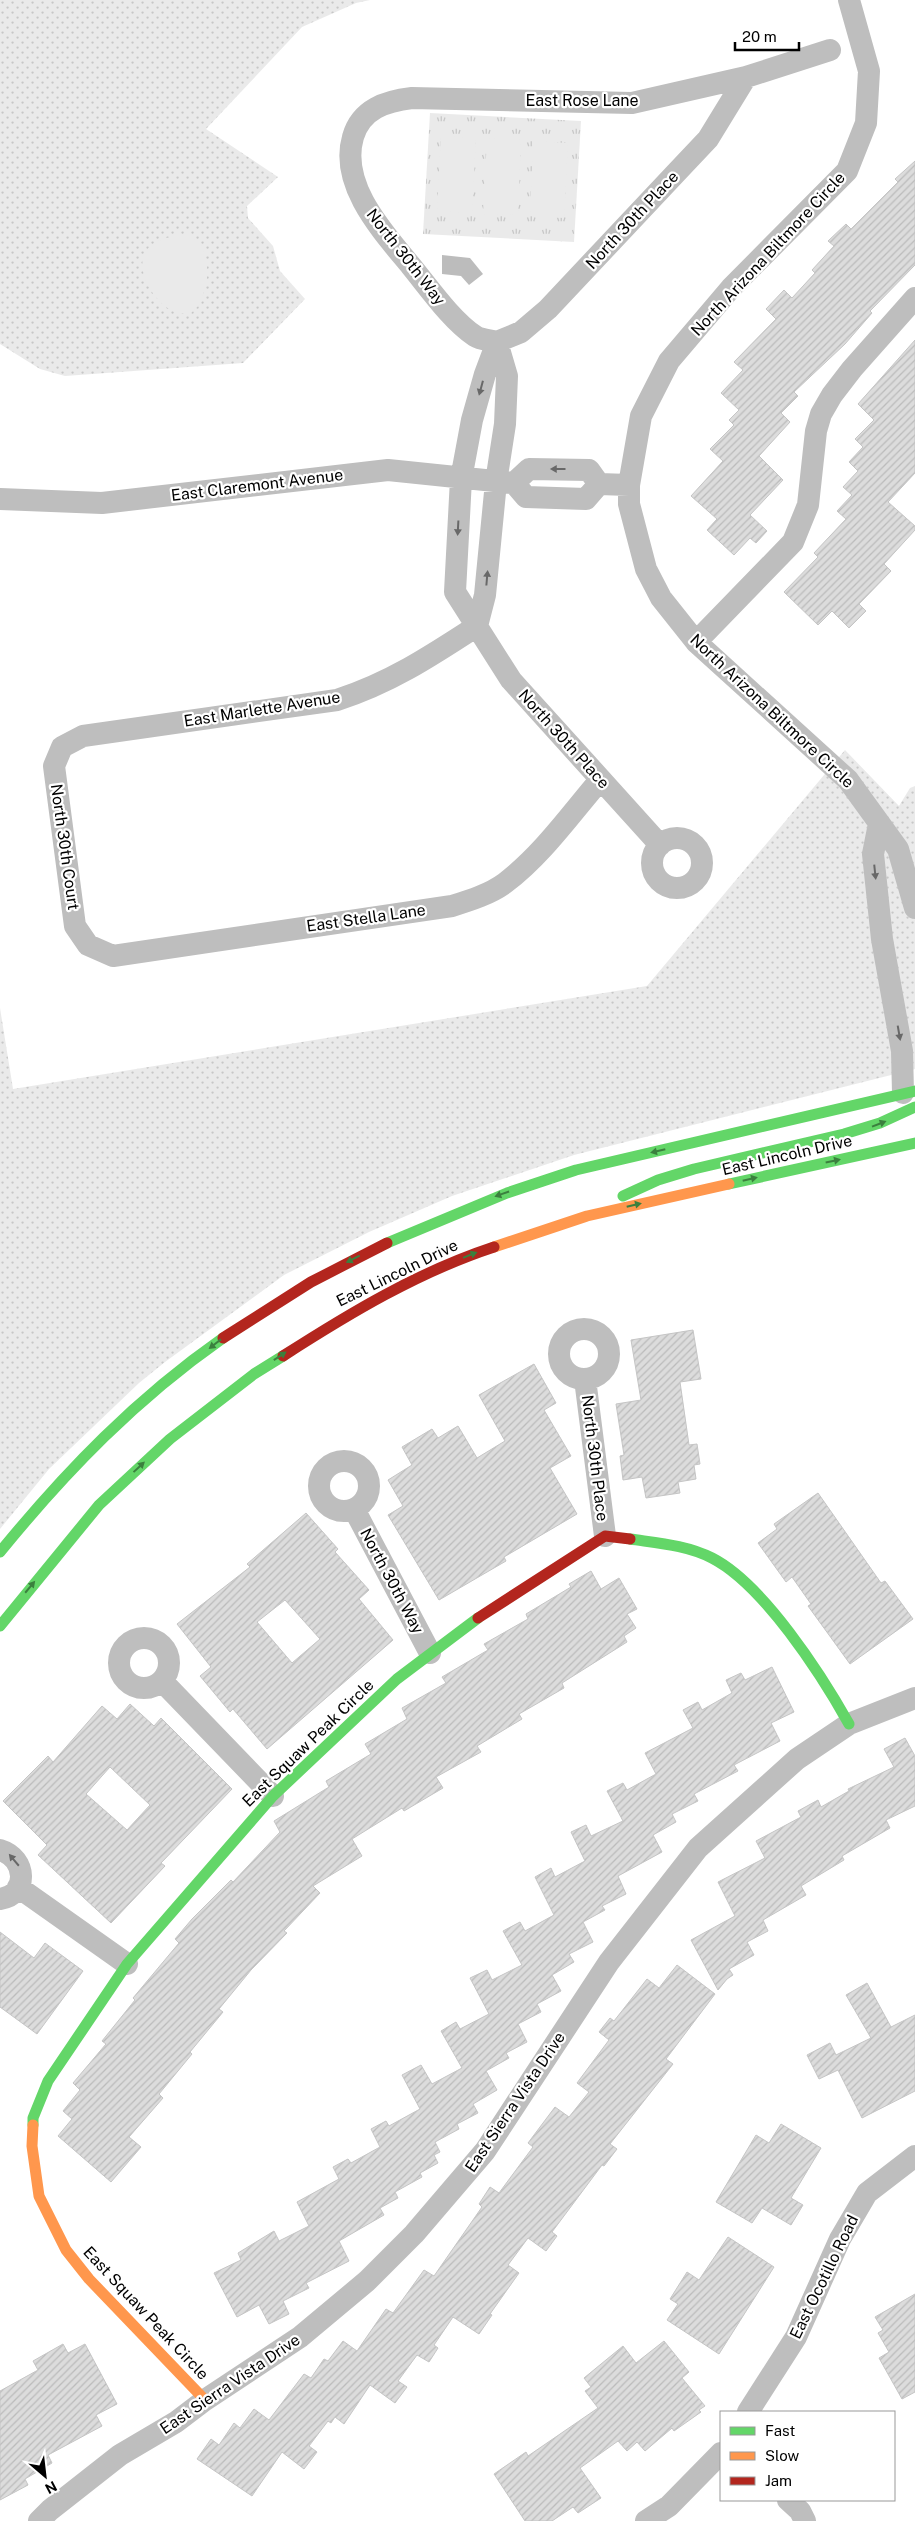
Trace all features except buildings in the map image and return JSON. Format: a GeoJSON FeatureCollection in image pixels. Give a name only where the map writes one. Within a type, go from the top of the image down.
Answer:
{"type":"FeatureCollection","features":[{"type":"Feature","properties":{"kind":"main road","name":"East Lincoln Drive"},"geometry":{"type":"LineString","coordinates":[[0,1552],[50,1491],[80,1460],[152,1394],[228,1334],[277,1301],[344,1263],[445,1215],[579,1169],[776,1124],[911,1097]]}},
{"type":"Feature","properties":{"kind":"main road"},"geometry":{"type":"LineString","coordinates":[[587,1216],[646,1184],[780,1148],[876,1126],[911,1097]]}},
{"type":"Feature","properties":{"kind":"main road","name":"East Lincoln Drive"},"geometry":{"type":"LineString","coordinates":[[0,1626],[99,1505],[170,1439],[254,1374],[361,1306],[415,1279],[484,1250],[587,1216],[915,1143]]}},
{"type":"Feature","properties":{"kind":"main road"},"geometry":{"type":"LineString","coordinates":[[605,1536],[669,1544],[712,1558],[747,1584],[798,1643],[829,1688],[849,1724]]}},
{"type":"Feature","properties":{"kind":"main road","name":"East Squaw Peak Circle"},"geometry":{"type":"LineString","coordinates":[[205,2400],[89,2279],[66,2250],[38,2196],[32,2146],[33,2118],[48,2081],[127,1964],[273,1796],[397,1679],[430,1653],[474,1621],[605,1536]]}},
{"type":"Feature","properties":{"kind":"street","name":"North Arizona Biltmore Circle"},"geometry":{"type":"LineString","coordinates":[[849,0],[869,71],[866,123],[847,171],[784,237],[731,288],[669,361],[640,416],[630,485],[630,504],[646,569],[662,598],[696,642],[848,780],[898,849],[915,908]]}},
{"type":"Feature","properties":{"kind":"street","name":"East Rose Lane"},"geometry":{"type":"LineString","coordinates":[[388,101],[412,98],[632,103],[746,77],[830,50]]}},
{"type":"Feature","properties":{"kind":"street","name":"North 30th Place"},"geometry":{"type":"LineString","coordinates":[[660,844],[511,680],[455,592],[461,479],[472,420],[484,374],[497,342],[521,332],[548,308],[708,139],[746,77]]}},
{"type":"Feature","properties":{"kind":"street","name":"North 30th Way"},"geometry":{"type":"LineString","coordinates":[[388,101],[370,111],[356,128],[350,150],[354,178],[365,204],[385,235],[444,307],[476,337],[497,342]]}},
{"type":"Feature","properties":{"kind":"street"},"geometry":{"type":"LineString","coordinates":[[696,642],[792,542],[808,504],[816,431],[821,414],[832,395],[852,369],[915,298]]}},
{"type":"Feature","properties":{"kind":"street"},"geometry":{"type":"LineString","coordinates":[[478,626],[505,483],[505,424],[508,376],[497,342]]}},
{"type":"Feature","properties":{"kind":"street","name":"East Claremont Avenue"},"geometry":{"type":"LineString","coordinates":[[0,499],[102,503],[388,470],[505,483]]}},
{"type":"Feature","properties":{"kind":"street"},"geometry":{"type":"LineString","coordinates":[[505,483],[526,497],[586,499],[599,484],[630,485]]}},
{"type":"Feature","properties":{"kind":"street","name":"East Marlette Avenue"},"geometry":{"type":"LineString","coordinates":[[62,747],[83,736],[337,700],[371,689],[399,675],[478,626]]}},
{"type":"Feature","properties":{"kind":"street","name":"North 30th Court"},"geometry":{"type":"LineString","coordinates":[[62,747],[54,766],[75,926],[88,945]]}},
{"type":"Feature","properties":{"kind":"street","name":"East Stella Lane"},"geometry":{"type":"LineString","coordinates":[[88,945],[113,956],[452,906],[483,896],[505,883],[539,851],[600,780]]}},
{"type":"Feature","properties":{"kind":"street"},"geometry":{"type":"LineString","coordinates":[[879,824],[873,854],[882,939],[911,1097]]}},
{"type":"Feature","properties":{"kind":"street","name":"North 30th Place"},"geometry":{"type":"LineString","coordinates":[[585,1379],[605,1536]]}},
{"type":"Feature","properties":{"kind":"street","name":"North 30th Way"},"geometry":{"type":"LineString","coordinates":[[354,1508],[430,1653]]}},
{"type":"Feature","properties":{"kind":"street"},"geometry":{"type":"LineString","coordinates":[[162,1681],[273,1796]]}},
{"type":"Feature","properties":{"kind":"street","name":"East Sierra Vista Drive"},"geometry":{"type":"LineString","coordinates":[[39,2521],[50,2510],[120,2455],[176,2422],[205,2400],[300,2337],[367,2281],[414,2234],[485,2151],[609,1962],[698,1848],[797,1760],[849,1724],[915,1698]]}},
{"type":"Feature","properties":{"kind":"street"},"geometry":{"type":"LineString","coordinates":[[0,1850],[8,1853],[19,1864],[21,1880],[9,1893],[127,1964]]}},
{"type":"Feature","properties":{"kind":"street","name":"East Ocotillo Road"},"geometry":{"type":"LineString","coordinates":[[749,2411],[796,2337],[840,2239],[867,2193],[915,2156]]}},
{"type":"Feature","properties":{"kind":"street"},"geometry":{"type":"LineString","coordinates":[[646,2521],[669,2506],[720,2454]]}},
{"type":"Feature","properties":{"kind":"street"},"geometry":{"type":"LineString","coordinates":[[789,2501],[800,2511],[805,2521]]}},
{"type":"Feature","properties":{"kind":"green space"},"geometry":{"type":"Polygon","coordinates":[[[0,0],[370,0],[356,3],[302,27],[206,129],[278,177],[247,206],[248,218],[273,246],[280,271],[305,299],[243,363],[65,376],[40,369],[0,344],[0,0]]]}},
{"type":"Feature","properties":{"kind":"green space"},"geometry":{"type":"Polygon","coordinates":[[[430,113],[581,121],[574,242],[423,234],[430,113]]]}},
{"type":"Feature","properties":{"kind":"green space"},"geometry":{"type":"Polygon","coordinates":[[[441,136],[476,138],[472,213],[437,211],[441,136]]]}},
{"type":"Feature","properties":{"kind":"green space"},"geometry":{"type":"Polygon","coordinates":[[[487,138],[521,140],[518,215],[483,214],[487,138]]]}},
{"type":"Feature","properties":{"kind":"green space"},"geometry":{"type":"Polygon","coordinates":[[[533,141],[568,143],[564,218],[530,216],[533,141]]]}},
{"type":"Feature","properties":{"kind":"green space"},"geometry":{"type":"Polygon","coordinates":[[[187,234],[202,246],[207,261],[207,280],[201,303],[190,314],[178,313],[160,302],[147,283],[143,272],[143,261],[146,252],[153,244],[165,238],[187,234]]]}},
{"type":"Feature","properties":{"kind":"green space"},"geometry":{"type":"Polygon","coordinates":[[[845,750],[899,806],[910,788],[915,786],[915,1069],[574,1155],[452,1196],[369,1232],[284,1275],[165,1362],[139,1383],[49,1469],[0,1529],[0,1008],[13,1089],[647,986],[845,750]]]}},
{"type":"Feature","properties":{"kind":"shaded area"},"geometry":{"type":"Polygon","coordinates":[[[442,255],[470,258],[483,274],[469,285],[461,276],[442,274],[442,255]]]}},
{"type":"Feature","properties":{"kind":"traffic: fast"},"geometry":{"type":"LineString","coordinates":[[387,1243],[507,1193],[576,1170],[915,1091]]}},
{"type":"Feature","properties":{"kind":"traffic: fast"},"geometry":{"type":"LineString","coordinates":[[623,1196],[658,1180],[694,1169],[844,1134],[880,1123],[915,1107]]}},
{"type":"Feature","properties":{"kind":"traffic: fast"},"geometry":{"type":"LineString","coordinates":[[729,1184],[915,1143]]}},
{"type":"Feature","properties":{"kind":"traffic: fast"},"geometry":{"type":"LineString","coordinates":[[0,1552],[77,1464],[104,1437],[191,1361],[223,1338]]}},
{"type":"Feature","properties":{"kind":"traffic: fast"},"geometry":{"type":"LineString","coordinates":[[0,1626],[99,1505],[170,1439],[254,1374],[283,1356]]}},
{"type":"Feature","properties":{"kind":"traffic: fast"},"geometry":{"type":"LineString","coordinates":[[630,1539],[692,1550],[712,1558],[731,1571],[751,1588],[789,1632],[807,1656],[849,1724]]}},
{"type":"Feature","properties":{"kind":"traffic: fast"},"geometry":{"type":"LineString","coordinates":[[33,2125],[33,2118],[48,2081],[127,1964],[273,1796],[397,1679],[478,1618]]}},
{"type":"Feature","properties":{"kind":"traffic: slow"},"geometry":{"type":"LineString","coordinates":[[494,1247],[587,1216],[729,1184]]}},
{"type":"Feature","properties":{"kind":"traffic: slow"},"geometry":{"type":"LineString","coordinates":[[33,2125],[32,2146],[39,2196],[66,2250],[89,2279],[205,2400]]}},
{"type":"Feature","properties":{"kind":"traffic: jam"},"geometry":{"type":"LineString","coordinates":[[223,1338],[311,1282],[387,1243]]}},
{"type":"Feature","properties":{"kind":"traffic: jam"},"geometry":{"type":"LineString","coordinates":[[283,1356],[359,1309],[412,1281],[494,1247]]}},
{"type":"Feature","properties":{"kind":"traffic: jam"},"geometry":{"type":"LineString","coordinates":[[478,1618],[605,1536],[630,1539]]}}]}
